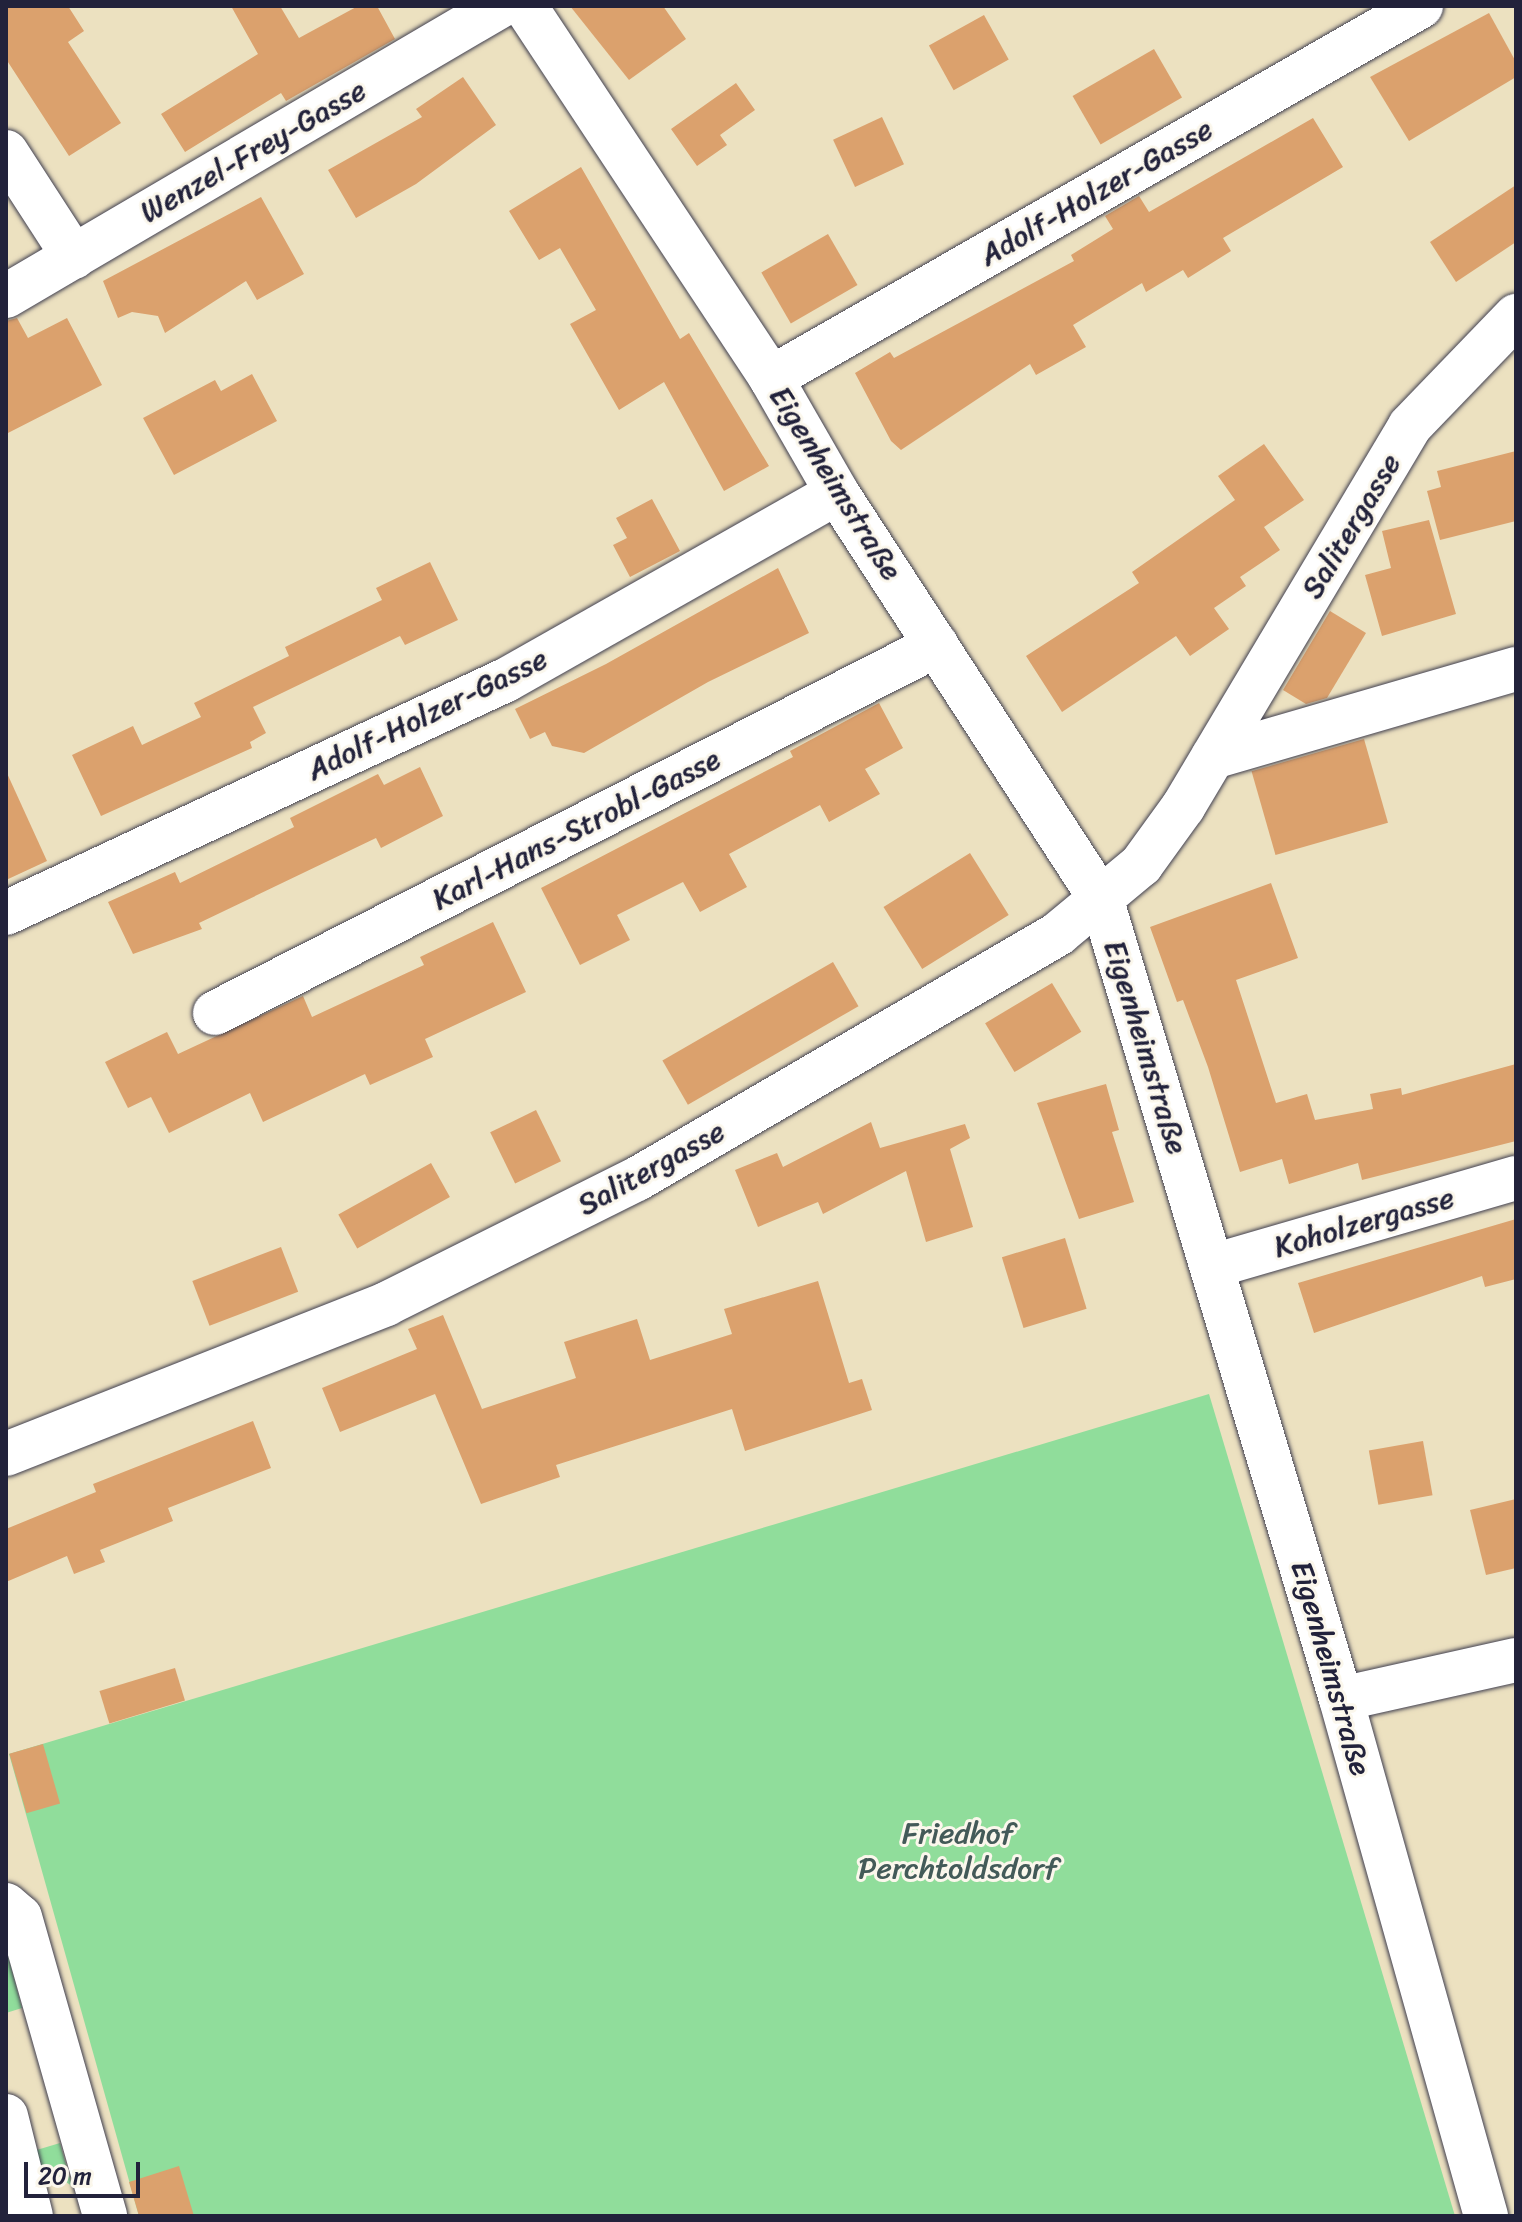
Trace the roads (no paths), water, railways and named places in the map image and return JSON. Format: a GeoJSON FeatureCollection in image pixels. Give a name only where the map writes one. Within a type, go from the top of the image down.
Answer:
{"type":"FeatureCollection","features":[{"type":"Feature","properties":{"kind":"street","name":"Wenzel-Frey-Gasse"},"geometry":{"type":"LineString","coordinates":[[6,296],[500,6]]}},
{"type":"Feature","properties":{"kind":"street","name":"Eigenheimstraße"},"geometry":{"type":"LineString","coordinates":[[525,6],[771,378],[837,493],[1102,901],[1341,1699],[1486,2216]]}},
{"type":"Feature","properties":{"kind":"street","name":"Adolf-Holzer-Gasse"},"geometry":{"type":"LineString","coordinates":[[771,378],[1421,6]]}},
{"type":"Feature","properties":{"kind":"street"},"geometry":{"type":"LineString","coordinates":[[6,152],[74,257]]}},
{"type":"Feature","properties":{"kind":"street","name":"Salitergasse"},"geometry":{"type":"LineString","coordinates":[[6,1454],[386,1304],[624,1186],[1059,933],[1102,901],[1141,865],[1213,757],[1410,426],[1516,316]]}},
{"type":"Feature","properties":{"kind":"street","name":"Adolf-Holzer-Gasse"},"geometry":{"type":"LineString","coordinates":[[6,913],[506,680],[837,493]]}},
{"type":"Feature","properties":{"kind":"street","name":"Karl-Hans-Strobl-Gasse"},"geometry":{"type":"LineString","coordinates":[[215,1013],[937,645]]}},
{"type":"Feature","properties":{"kind":"street"},"geometry":{"type":"LineString","coordinates":[[1213,757],[1516,669]]}},
{"type":"Feature","properties":{"kind":"street","name":"Koholzergasse"},"geometry":{"type":"LineString","coordinates":[[1213,1266],[1516,1178]]}},
{"type":"Feature","properties":{"kind":"street"},"geometry":{"type":"LineString","coordinates":[[1341,1699],[1516,1660]]}},
{"type":"Feature","properties":{"kind":"street"},"geometry":{"type":"LineString","coordinates":[[6,1905],[20,1917],[105,2216]]}},
{"type":"Feature","properties":{"kind":"street"},"geometry":{"type":"LineString","coordinates":[[6,2116],[31,2216]]}},
{"type":"Feature","properties":{"kind":"park label","name":"Friedhof Perchtoldsdorf"},"geometry":{"type":"Point","coordinates":[958,1850]}}]}
